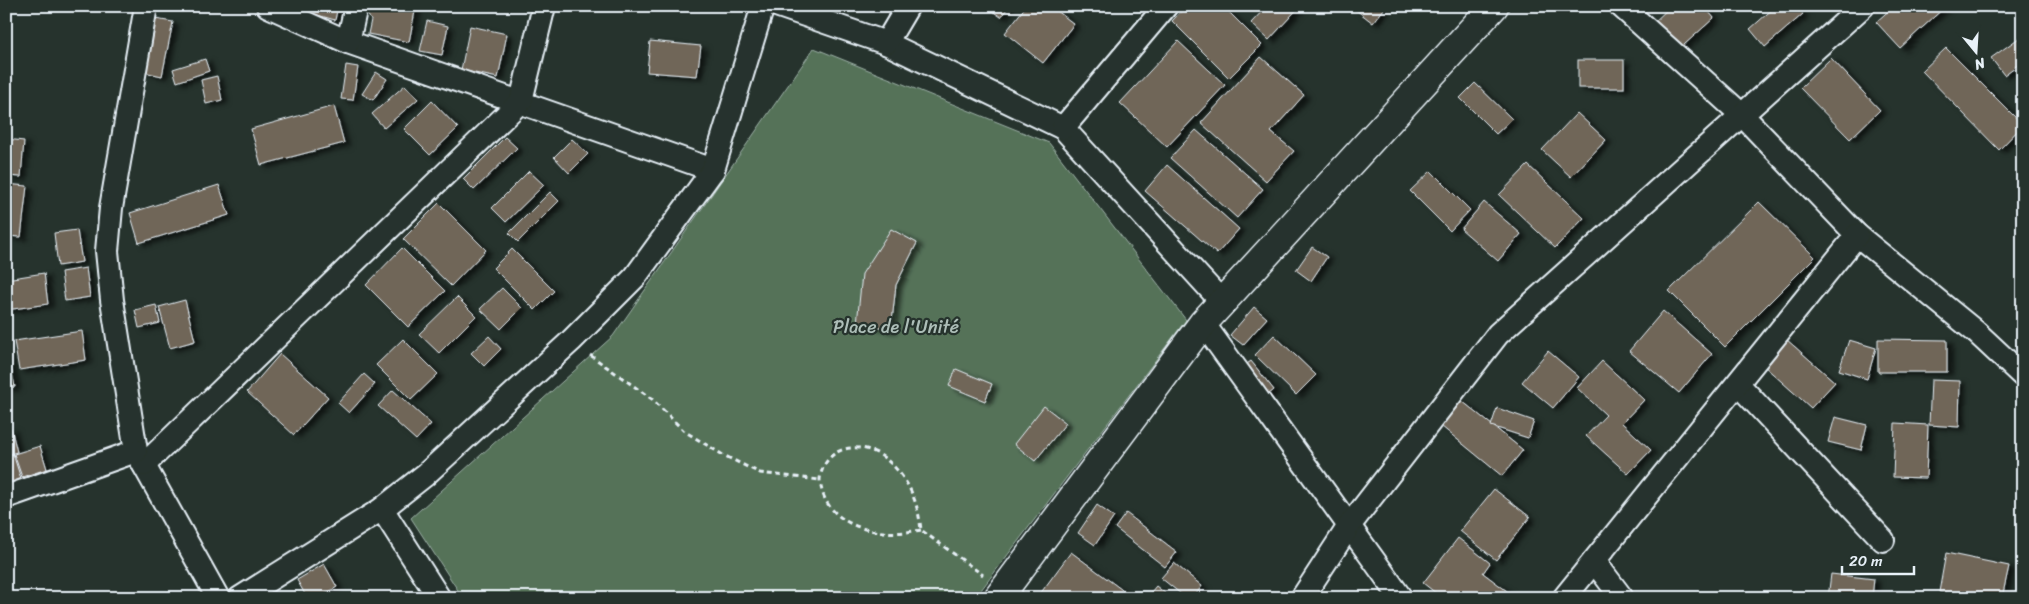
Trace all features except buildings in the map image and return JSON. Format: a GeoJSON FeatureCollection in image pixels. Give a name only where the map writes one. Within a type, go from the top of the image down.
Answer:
{"type":"FeatureCollection","features":[{"type":"Feature","properties":{"kind":"street"},"geometry":{"type":"LineString","coordinates":[[146,6],[111,208],[107,251],[112,300],[140,458],[218,598]]}},
{"type":"Feature","properties":{"kind":"street"},"geometry":{"type":"LineString","coordinates":[[268,6],[348,42],[521,101],[713,170]]}},
{"type":"Feature","properties":{"kind":"street"},"geometry":{"type":"LineString","coordinates":[[348,42],[356,6]]}},
{"type":"Feature","properties":{"kind":"street"},"geometry":{"type":"LineString","coordinates":[[6,497],[140,458],[521,101],[544,6]]}},
{"type":"Feature","properties":{"kind":"street"},"geometry":{"type":"LineString","coordinates":[[240,598],[382,510],[425,475],[571,341],[635,277],[713,170],[763,6]]}},
{"type":"Feature","properties":{"kind":"street"},"geometry":{"type":"LineString","coordinates":[[779,6],[886,43],[1063,128],[1223,303]]}},
{"type":"Feature","properties":{"kind":"street"},"geometry":{"type":"LineString","coordinates":[[886,43],[908,6]]}},
{"type":"Feature","properties":{"kind":"street"},"geometry":{"type":"LineString","coordinates":[[1063,128],[1166,6]]}},
{"type":"Feature","properties":{"kind":"street"},"geometry":{"type":"LineString","coordinates":[[1001,594],[1203,323],[1494,6]]}},
{"type":"Feature","properties":{"kind":"street"},"geometry":{"type":"LineString","coordinates":[[1621,6],[1742,116],[1857,235],[1976,332],[2023,376]]}},
{"type":"Feature","properties":{"kind":"street"},"geometry":{"type":"LineString","coordinates":[[1302,598],[1349,526],[1498,334],[1862,6]]}},
{"type":"Feature","properties":{"kind":"street"},"geometry":{"type":"LineString","coordinates":[[1564,598],[1857,235]]}},
{"type":"Feature","properties":{"kind":"street"},"geometry":{"type":"LineString","coordinates":[[1203,323],[1401,598]]}},
{"type":"Feature","properties":{"kind":"street"},"geometry":{"type":"LineString","coordinates":[[1738,384],[1883,540]]}},
{"type":"Feature","properties":{"kind":"street"},"geometry":{"type":"LineString","coordinates":[[382,510],[439,598]]}},
{"type":"Feature","properties":{"kind":"street"},"geometry":{"type":"LineString","coordinates":[[1594,561],[1622,598]]}},
{"type":"Feature","properties":{"kind":"path"},"geometry":{"type":"LineString","coordinates":[[571,341],[652,399],[684,431],[723,455],[760,474],[820,480]]}},
{"type":"Feature","properties":{"kind":"path"},"geometry":{"type":"LineString","coordinates":[[921,530],[900,534],[878,532],[856,526],[833,512],[824,496],[820,480],[826,463],[835,453],[851,447],[868,448],[883,457],[899,470],[906,482],[919,508],[921,530],[1001,594]]}},
{"type":"Feature","properties":{"kind":"green space","name":"Place de l'Unité"},"geometry":{"type":"Polygon","coordinates":[[[814,48],[1049,143],[1186,320],[975,598],[463,598],[411,518],[613,336],[814,48]]]}}]}
